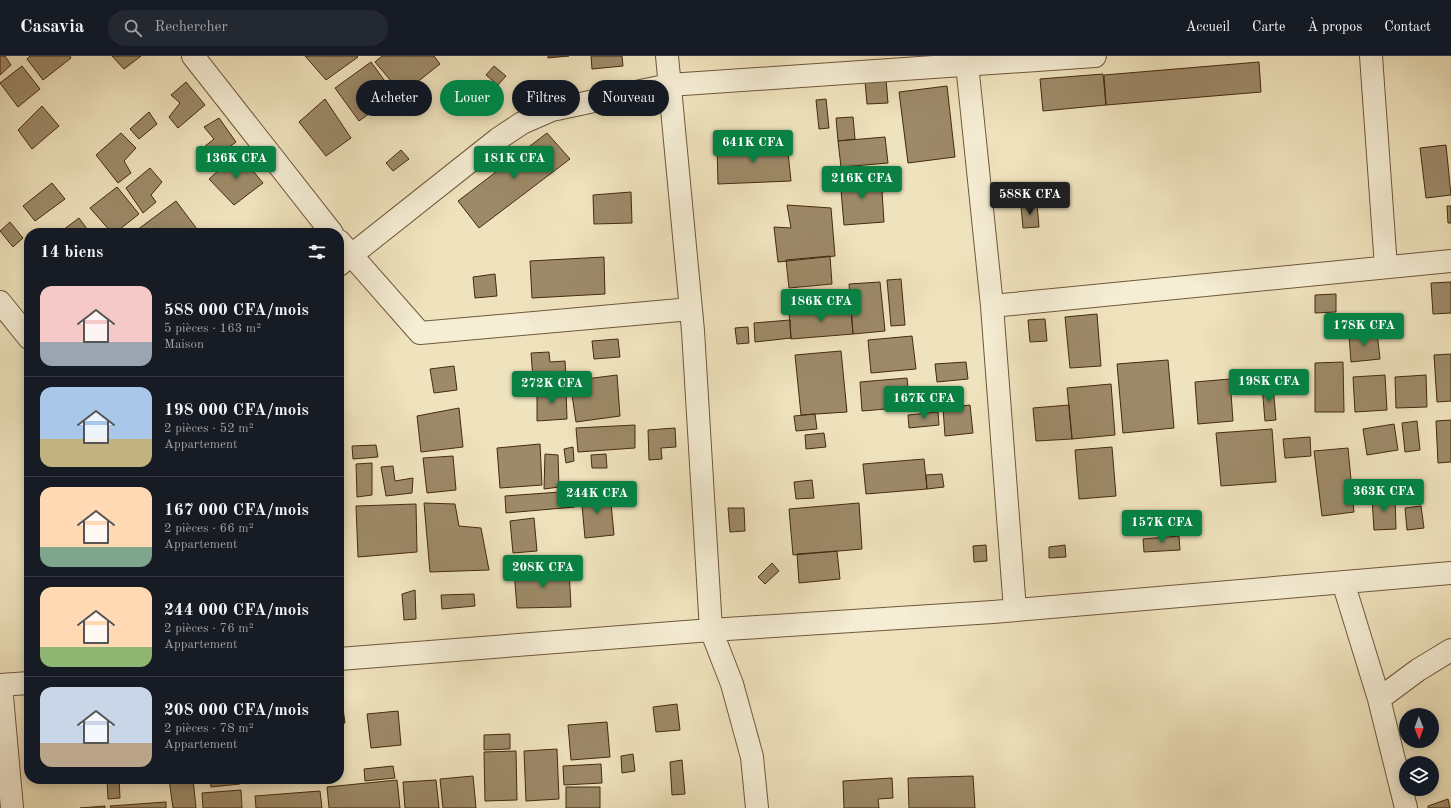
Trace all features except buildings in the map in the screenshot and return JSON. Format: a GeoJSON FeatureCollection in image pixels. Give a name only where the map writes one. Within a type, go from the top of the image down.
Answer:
{"type":"FeatureCollection","features":[{"type":"Feature","properties":{"kind":"street"},"geometry":{"type":"LineString","coordinates":[[193,56],[328,228]]}},
{"type":"Feature","properties":{"kind":"street"},"geometry":{"type":"LineString","coordinates":[[667,56],[669,80]]}},
{"type":"Feature","properties":{"kind":"street"},"geometry":{"type":"LineString","coordinates":[[757,808],[752,757],[732,684],[710,630],[691,309],[669,85],[1095,56]]}},
{"type":"Feature","properties":{"kind":"street"},"geometry":{"type":"LineString","coordinates":[[1371,56],[1386,267]]}},
{"type":"Feature","properties":{"kind":"street"},"geometry":{"type":"LineString","coordinates":[[967,64],[992,306],[1015,610]]}},
{"type":"Feature","properties":{"kind":"street"},"geometry":{"type":"LineString","coordinates":[[344,253],[498,139],[522,123],[552,110],[588,102]]}},
{"type":"Feature","properties":{"kind":"street"},"geometry":{"type":"LineString","coordinates":[[344,255],[420,333],[691,309]]}},
{"type":"Feature","properties":{"kind":"street"},"geometry":{"type":"LineString","coordinates":[[992,306],[1451,261]]}},
{"type":"Feature","properties":{"kind":"street"},"geometry":{"type":"LineString","coordinates":[[0,302],[24,332]]}},
{"type":"Feature","properties":{"kind":"street"},"geometry":{"type":"LineString","coordinates":[[344,659],[710,630],[1015,610],[1451,573]]}},
{"type":"Feature","properties":{"kind":"street"},"geometry":{"type":"LineString","coordinates":[[1343,582],[1378,699],[1406,808]]}},
{"type":"Feature","properties":{"kind":"street"},"geometry":{"type":"LineString","coordinates":[[1378,699],[1418,670],[1451,650]]}},
{"type":"Feature","properties":{"kind":"street"},"geometry":{"type":"LineString","coordinates":[[12,808],[1,685],[24,683]]}}]}
